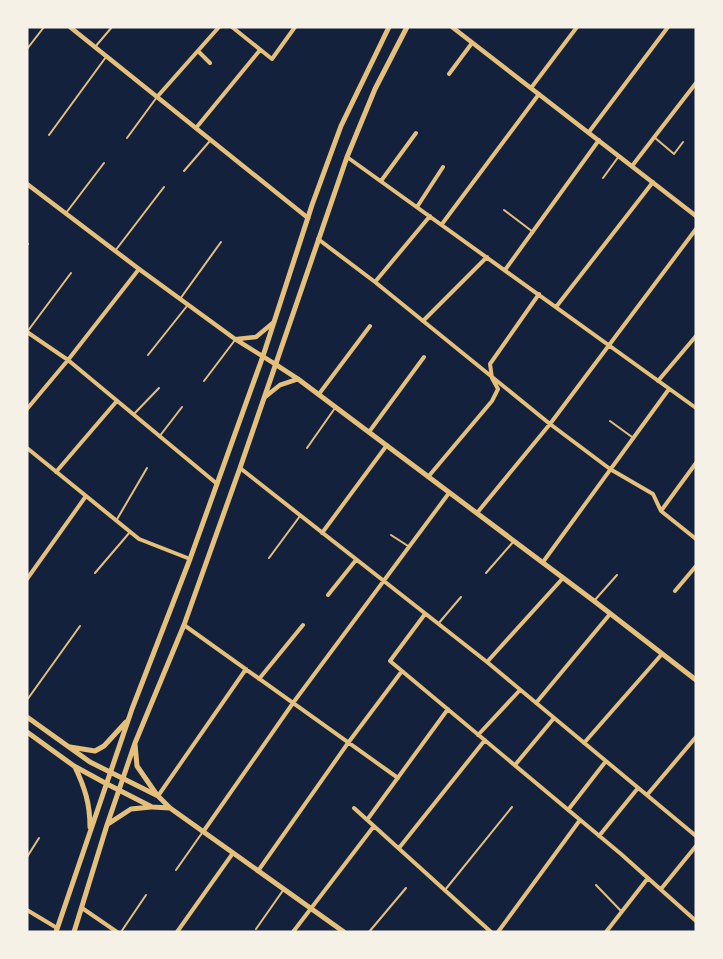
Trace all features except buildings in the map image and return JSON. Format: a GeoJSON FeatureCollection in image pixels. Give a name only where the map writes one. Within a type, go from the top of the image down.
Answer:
{"type":"FeatureCollection","features":[{"type":"Feature","properties":{"kind":"main road"},"geometry":{"type":"LineString","coordinates":[[57,930],[132,709],[190,559],[263,356],[341,126],[389,27]]}},
{"type":"Feature","properties":{"kind":"main road"},"geometry":{"type":"LineString","coordinates":[[74,932],[135,743],[184,625],[347,156],[375,89],[407,27]]}},
{"type":"Feature","properties":{"kind":"main road"},"geometry":{"type":"LineString","coordinates":[[275,364],[450,492],[696,680]]}},
{"type":"Feature","properties":{"kind":"main road"},"geometry":{"type":"LineString","coordinates":[[68,747],[95,751],[104,746],[125,724],[132,709]]}},
{"type":"Feature","properties":{"kind":"main road"},"geometry":{"type":"LineString","coordinates":[[27,717],[90,762],[158,796]]}},
{"type":"Feature","properties":{"kind":"main road"},"geometry":{"type":"LineString","coordinates":[[27,732],[74,766],[152,807]]}},
{"type":"Feature","properties":{"kind":"main road"},"geometry":{"type":"LineString","coordinates":[[135,743],[137,766],[158,796],[170,808],[344,932]]}},
{"type":"Feature","properties":{"kind":"main road"},"geometry":{"type":"LineString","coordinates":[[74,766],[90,804],[90,834]]}},
{"type":"Feature","properties":{"kind":"main road"},"geometry":{"type":"LineString","coordinates":[[107,825],[131,809],[170,808]]}},
{"type":"Feature","properties":{"kind":"street"},"geometry":{"type":"LineString","coordinates":[[70,27],[308,218]]}},
{"type":"Feature","properties":{"kind":"street"},"geometry":{"type":"LineString","coordinates":[[157,97],[219,27]]}},
{"type":"Feature","properties":{"kind":"street"},"geometry":{"type":"LineString","coordinates":[[232,27],[272,60],[295,27]]}},
{"type":"Feature","properties":{"kind":"street"},"geometry":{"type":"LineString","coordinates":[[452,27],[696,216]]}},
{"type":"Feature","properties":{"kind":"street"},"geometry":{"type":"LineString","coordinates":[[531,88],[578,27]]}},
{"type":"Feature","properties":{"kind":"street"},"geometry":{"type":"LineString","coordinates":[[589,132],[668,27]]}},
{"type":"Feature","properties":{"kind":"street"},"geometry":{"type":"LineString","coordinates":[[449,74],[472,43]]}},
{"type":"Feature","properties":{"kind":"street"},"geometry":{"type":"LineString","coordinates":[[196,128],[260,50]]}},
{"type":"Feature","properties":{"kind":"street"},"geometry":{"type":"LineString","coordinates":[[198,51],[210,63]]}},
{"type":"Feature","properties":{"kind":"street"},"geometry":{"type":"LineString","coordinates":[[632,166],[696,83]]}},
{"type":"Feature","properties":{"kind":"street"},"geometry":{"type":"LineString","coordinates":[[442,224],[539,94]]}},
{"type":"Feature","properties":{"kind":"street"},"geometry":{"type":"LineString","coordinates":[[381,181],[416,133]]}},
{"type":"Feature","properties":{"kind":"street"},"geometry":{"type":"LineString","coordinates":[[505,270],[599,140]]}},
{"type":"Feature","properties":{"kind":"street"},"geometry":{"type":"LineString","coordinates":[[347,156],[696,408]]}},
{"type":"Feature","properties":{"kind":"street"},"geometry":{"type":"LineString","coordinates":[[417,207],[443,167]]}},
{"type":"Feature","properties":{"kind":"street"},"geometry":{"type":"LineString","coordinates":[[556,307],[653,182]]}},
{"type":"Feature","properties":{"kind":"street"},"geometry":{"type":"LineString","coordinates":[[27,184],[188,305],[275,364]]}},
{"type":"Feature","properties":{"kind":"street"},"geometry":{"type":"LineString","coordinates":[[375,282],[430,216]]}},
{"type":"Feature","properties":{"kind":"street"},"geometry":{"type":"LineString","coordinates":[[477,513],[550,424],[696,229]]}},
{"type":"Feature","properties":{"kind":"street"},"geometry":{"type":"LineString","coordinates":[[318,239],[375,282],[550,424],[610,469],[653,494],[661,512],[696,539]]}},
{"type":"Feature","properties":{"kind":"street"},"geometry":{"type":"LineString","coordinates":[[423,321],[487,257]]}},
{"type":"Feature","properties":{"kind":"street"},"geometry":{"type":"LineString","coordinates":[[27,409],[139,269]]}},
{"type":"Feature","properties":{"kind":"street"},"geometry":{"type":"LineString","coordinates":[[428,477],[492,401],[498,389],[492,378],[490,364],[539,294]]}},
{"type":"Feature","properties":{"kind":"street"},"geometry":{"type":"LineString","coordinates":[[236,339],[256,337],[274,322]]}},
{"type":"Feature","properties":{"kind":"street"},"geometry":{"type":"LineString","coordinates":[[319,394],[370,326]]}},
{"type":"Feature","properties":{"kind":"street"},"geometry":{"type":"LineString","coordinates":[[27,332],[68,360],[216,483]]}},
{"type":"Feature","properties":{"kind":"street"},"geometry":{"type":"LineString","coordinates":[[658,381],[696,336]]}},
{"type":"Feature","properties":{"kind":"street"},"geometry":{"type":"LineString","coordinates":[[369,432],[424,357]]}},
{"type":"Feature","properties":{"kind":"street"},"geometry":{"type":"LineString","coordinates":[[265,397],[280,385],[298,379]]}},
{"type":"Feature","properties":{"kind":"street"},"geometry":{"type":"LineString","coordinates":[[543,562],[669,389]]}},
{"type":"Feature","properties":{"kind":"street"},"geometry":{"type":"LineString","coordinates":[[56,471],[116,402]]}},
{"type":"Feature","properties":{"kind":"street"},"geometry":{"type":"LineString","coordinates":[[322,533],[387,445]]}},
{"type":"Feature","properties":{"kind":"street"},"geometry":{"type":"LineString","coordinates":[[28,450],[139,539],[190,559]]}},
{"type":"Feature","properties":{"kind":"street"},"geometry":{"type":"LineString","coordinates":[[661,512],[696,463]]}},
{"type":"Feature","properties":{"kind":"street"},"geometry":{"type":"LineString","coordinates":[[240,468],[487,662],[696,836]]}},
{"type":"Feature","properties":{"kind":"street"},"geometry":{"type":"LineString","coordinates":[[203,832],[293,703],[450,492]]}},
{"type":"Feature","properties":{"kind":"street"},"geometry":{"type":"LineString","coordinates":[[27,579],[86,496]]}},
{"type":"Feature","properties":{"kind":"street"},"geometry":{"type":"LineString","coordinates":[[328,595],[356,560]]}},
{"type":"Feature","properties":{"kind":"street"},"geometry":{"type":"LineString","coordinates":[[675,591],[696,566]]}},
{"type":"Feature","properties":{"kind":"street"},"geometry":{"type":"LineString","coordinates":[[487,662],[563,578]]}},
{"type":"Feature","properties":{"kind":"street"},"geometry":{"type":"LineString","coordinates":[[425,614],[390,661],[649,878],[696,921]]}},
{"type":"Feature","properties":{"kind":"street"},"geometry":{"type":"LineString","coordinates":[[536,703],[610,614]]}},
{"type":"Feature","properties":{"kind":"street"},"geometry":{"type":"LineString","coordinates":[[184,625],[398,778]]}},
{"type":"Feature","properties":{"kind":"street"},"geometry":{"type":"LineString","coordinates":[[259,679],[303,625]]}},
{"type":"Feature","properties":{"kind":"street"},"geometry":{"type":"LineString","coordinates":[[584,743],[662,654]]}},
{"type":"Feature","properties":{"kind":"street"},"geometry":{"type":"LineString","coordinates":[[158,796],[246,669]]}},
{"type":"Feature","properties":{"kind":"street"},"geometry":{"type":"LineString","coordinates":[[258,871],[348,742],[402,671]]}},
{"type":"Feature","properties":{"kind":"street"},"geometry":{"type":"LineString","coordinates":[[478,735],[520,690]]}},
{"type":"Feature","properties":{"kind":"street"},"geometry":{"type":"LineString","coordinates":[[368,820],[448,709]]}},
{"type":"Feature","properties":{"kind":"street"},"geometry":{"type":"LineString","coordinates":[[515,765],[554,718]]}},
{"type":"Feature","properties":{"kind":"street"},"geometry":{"type":"LineString","coordinates":[[647,795],[696,737]]}},
{"type":"Feature","properties":{"kind":"street"},"geometry":{"type":"LineString","coordinates":[[399,848],[485,740]]}},
{"type":"Feature","properties":{"kind":"street"},"geometry":{"type":"LineString","coordinates":[[568,810],[606,761]]}},
{"type":"Feature","properties":{"kind":"street"},"geometry":{"type":"LineString","coordinates":[[599,836],[638,788]]}},
{"type":"Feature","properties":{"kind":"street"},"geometry":{"type":"LineString","coordinates":[[354,808],[491,932]]}},
{"type":"Feature","properties":{"kind":"street"},"geometry":{"type":"LineString","coordinates":[[498,932],[580,820]]}},
{"type":"Feature","properties":{"kind":"street"},"geometry":{"type":"LineString","coordinates":[[293,932],[374,826]]}},
{"type":"Feature","properties":{"kind":"street"},"geometry":{"type":"LineString","coordinates":[[661,889],[696,846]]}},
{"type":"Feature","properties":{"kind":"street"},"geometry":{"type":"LineString","coordinates":[[177,932],[233,854]]}},
{"type":"Feature","properties":{"kind":"street"},"geometry":{"type":"LineString","coordinates":[[606,932],[649,878]]}},
{"type":"Feature","properties":{"kind":"street"},"geometry":{"type":"LineString","coordinates":[[82,908],[119,932]]}},
{"type":"Feature","properties":{"kind":"street"},"geometry":{"type":"LineString","coordinates":[[27,910],[57,930]]}},
{"type":"Feature","properties":{"kind":"lane"},"geometry":{"type":"LineString","coordinates":[[27,49],[44,27]]}},
{"type":"Feature","properties":{"kind":"lane"},"geometry":{"type":"LineString","coordinates":[[95,47],[112,27]]}},
{"type":"Feature","properties":{"kind":"lane"},"geometry":{"type":"LineString","coordinates":[[49,135],[107,57]]}},
{"type":"Feature","properties":{"kind":"lane"},"geometry":{"type":"LineString","coordinates":[[127,138],[157,97]]}},
{"type":"Feature","properties":{"kind":"lane"},"geometry":{"type":"LineString","coordinates":[[654,137],[674,154],[683,142]]}},
{"type":"Feature","properties":{"kind":"lane"},"geometry":{"type":"LineString","coordinates":[[184,171],[211,140]]}},
{"type":"Feature","properties":{"kind":"lane"},"geometry":{"type":"LineString","coordinates":[[603,178],[619,155]]}},
{"type":"Feature","properties":{"kind":"lane"},"geometry":{"type":"LineString","coordinates":[[66,213],[104,162]]}},
{"type":"Feature","properties":{"kind":"lane"},"geometry":{"type":"LineString","coordinates":[[115,251],[164,187]]}},
{"type":"Feature","properties":{"kind":"lane"},"geometry":{"type":"LineString","coordinates":[[504,210],[532,232]]}},
{"type":"Feature","properties":{"kind":"lane"},"geometry":{"type":"LineString","coordinates":[[180,299],[221,242]]}},
{"type":"Feature","properties":{"kind":"lane"},"geometry":{"type":"LineString","coordinates":[[27,332],[71,273]]}},
{"type":"Feature","properties":{"kind":"lane"},"geometry":{"type":"LineString","coordinates":[[148,355],[188,305]]}},
{"type":"Feature","properties":{"kind":"lane"},"geometry":{"type":"LineString","coordinates":[[204,381],[236,339]]}},
{"type":"Feature","properties":{"kind":"lane"},"geometry":{"type":"LineString","coordinates":[[133,415],[159,388]]}},
{"type":"Feature","properties":{"kind":"lane"},"geometry":{"type":"LineString","coordinates":[[159,437],[182,407]]}},
{"type":"Feature","properties":{"kind":"lane"},"geometry":{"type":"LineString","coordinates":[[307,448],[336,407]]}},
{"type":"Feature","properties":{"kind":"lane"},"geometry":{"type":"LineString","coordinates":[[610,420],[633,438]]}},
{"type":"Feature","properties":{"kind":"lane"},"geometry":{"type":"LineString","coordinates":[[116,521],[147,468]]}},
{"type":"Feature","properties":{"kind":"lane"},"geometry":{"type":"LineString","coordinates":[[269,558],[300,516]]}},
{"type":"Feature","properties":{"kind":"lane"},"geometry":{"type":"LineString","coordinates":[[95,573],[130,532]]}},
{"type":"Feature","properties":{"kind":"lane"},"geometry":{"type":"LineString","coordinates":[[391,535],[410,547]]}},
{"type":"Feature","properties":{"kind":"lane"},"geometry":{"type":"LineString","coordinates":[[486,573],[514,541]]}},
{"type":"Feature","properties":{"kind":"lane"},"geometry":{"type":"LineString","coordinates":[[594,601],[617,575]]}},
{"type":"Feature","properties":{"kind":"lane"},"geometry":{"type":"LineString","coordinates":[[438,624],[461,597]]}},
{"type":"Feature","properties":{"kind":"lane"},"geometry":{"type":"LineString","coordinates":[[27,700],[80,626]]}},
{"type":"Feature","properties":{"kind":"lane"},"geometry":{"type":"LineString","coordinates":[[445,890],[513,807]]}},
{"type":"Feature","properties":{"kind":"lane"},"geometry":{"type":"LineString","coordinates":[[176,870],[203,832]]}},
{"type":"Feature","properties":{"kind":"lane"},"geometry":{"type":"LineString","coordinates":[[27,857],[39,838]]}},
{"type":"Feature","properties":{"kind":"lane"},"geometry":{"type":"LineString","coordinates":[[596,885],[622,912]]}},
{"type":"Feature","properties":{"kind":"lane"},"geometry":{"type":"LineString","coordinates":[[369,932],[406,888]]}},
{"type":"Feature","properties":{"kind":"lane"},"geometry":{"type":"LineString","coordinates":[[256,929],[284,889]]}},
{"type":"Feature","properties":{"kind":"lane"},"geometry":{"type":"LineString","coordinates":[[119,932],[146,895]]}}]}
